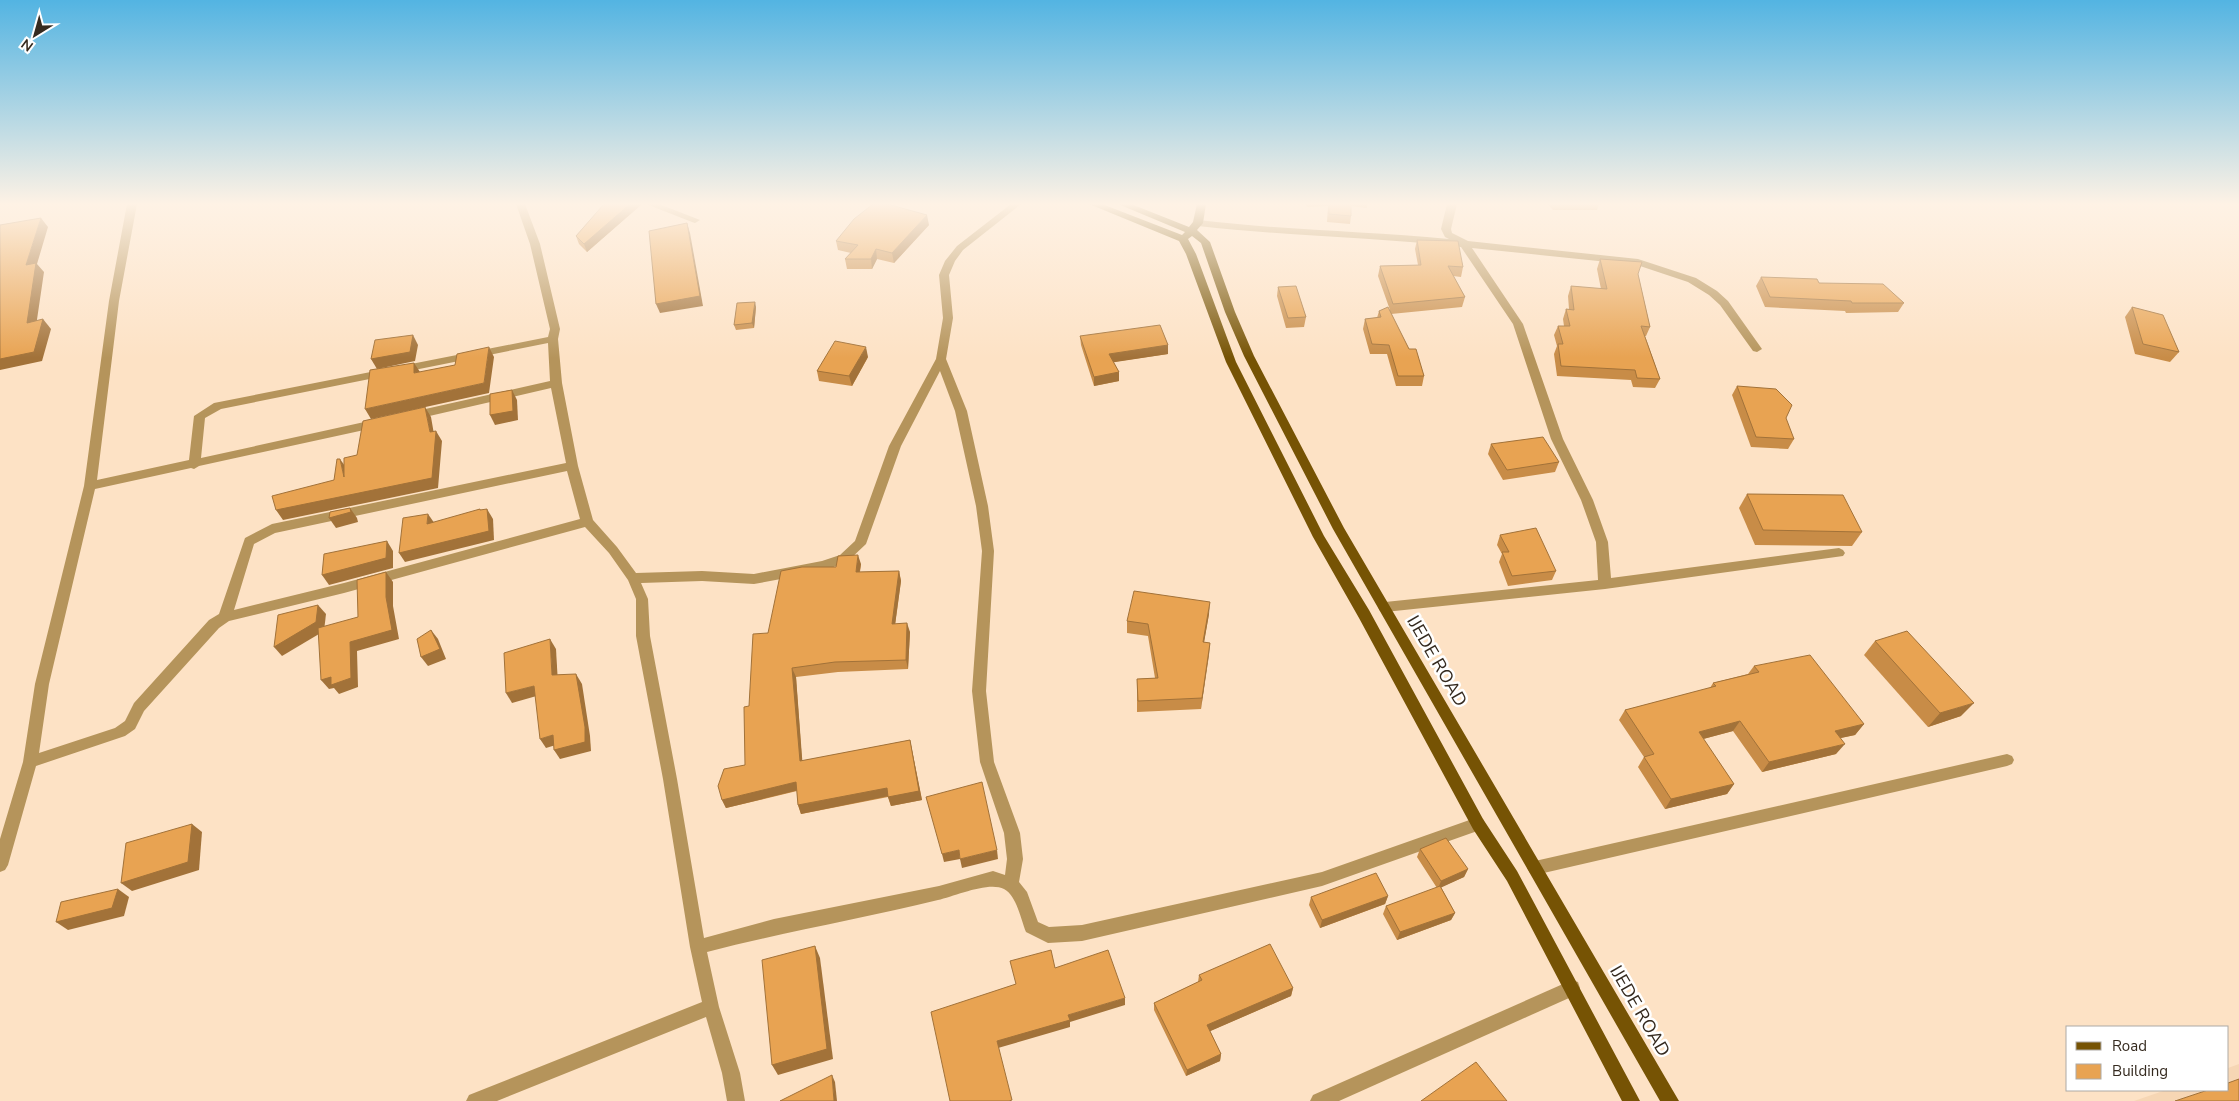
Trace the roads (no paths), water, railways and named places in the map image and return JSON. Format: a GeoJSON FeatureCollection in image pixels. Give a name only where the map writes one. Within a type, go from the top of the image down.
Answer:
{"type":"FeatureCollection","features":[{"type":"Feature","properties":{"kind":"main road"},"geometry":{"type":"LineString","coordinates":[[1192,255],[1231,362],[1310,520],[1478,824],[1512,876],[1631,1101]]}},
{"type":"Feature","properties":{"kind":"main road","name":"IJEDE ROAD"},"geometry":{"type":"LineString","coordinates":[[1210,255],[1230,312],[1249,356],[1339,529],[1502,814],[1670,1101]]}},
{"type":"Feature","properties":{"kind":"street"},"geometry":{"type":"LineString","coordinates":[[0,860],[30,762],[42,684],[90,486],[114,301],[122,255]]}},
{"type":"Feature","properties":{"kind":"street"},"geometry":{"type":"LineString","coordinates":[[538,255],[555,329],[553,340],[556,384],[572,466],[587,522],[613,550],[633,578],[642,599],[643,636],[670,779],[698,947],[711,1007],[731,1073],[736,1101]]}},
{"type":"Feature","properties":{"kind":"street"},"geometry":{"type":"LineString","coordinates":[[633,578],[702,576],[754,579],[824,566],[844,558],[860,544],[895,446],[941,359],[948,318],[944,275],[954,255]]}},
{"type":"Feature","properties":{"kind":"street"},"geometry":{"type":"LineString","coordinates":[[1472,255],[1518,324],[1557,439],[1587,500],[1602,542],[1605,584]]}},
{"type":"Feature","properties":{"kind":"street"},"geometry":{"type":"LineString","coordinates":[[1577,255],[1638,262],[1670,271],[1692,280],[1713,293],[1724,303],[1758,349]]}},
{"type":"Feature","properties":{"kind":"street"},"geometry":{"type":"LineString","coordinates":[[194,465],[200,416],[218,406],[553,340]]}},
{"type":"Feature","properties":{"kind":"street"},"geometry":{"type":"LineString","coordinates":[[941,359],[961,411],[982,506],[988,551],[979,691],[987,762],[1012,833],[1015,859],[1011,884]]}},
{"type":"Feature","properties":{"kind":"street"},"geometry":{"type":"LineString","coordinates":[[90,486],[194,465],[556,384]]}},
{"type":"Feature","properties":{"kind":"street"},"geometry":{"type":"LineString","coordinates":[[225,617],[248,541],[272,529],[572,466]]}},
{"type":"Feature","properties":{"kind":"street"},"geometry":{"type":"LineString","coordinates":[[30,762],[120,732],[130,725],[139,707],[214,624],[225,617],[344,588],[587,522]]}},
{"type":"Feature","properties":{"kind":"street"},"geometry":{"type":"LineString","coordinates":[[1385,607],[1605,584],[1839,553]]}},
{"type":"Feature","properties":{"kind":"street"},"geometry":{"type":"LineString","coordinates":[[1535,868],[2007,760]]}},
{"type":"Feature","properties":{"kind":"street"},"geometry":{"type":"LineString","coordinates":[[698,947],[774,927],[939,893],[993,878],[1011,884],[1021,897],[1032,927],[1048,935],[1082,933],[1322,880],[1478,824]]}},
{"type":"Feature","properties":{"kind":"street"},"geometry":{"type":"LineString","coordinates":[[1319,1101],[1572,988]]}},
{"type":"Feature","properties":{"kind":"street"},"geometry":{"type":"LineString","coordinates":[[475,1101],[711,1007]]}}]}
